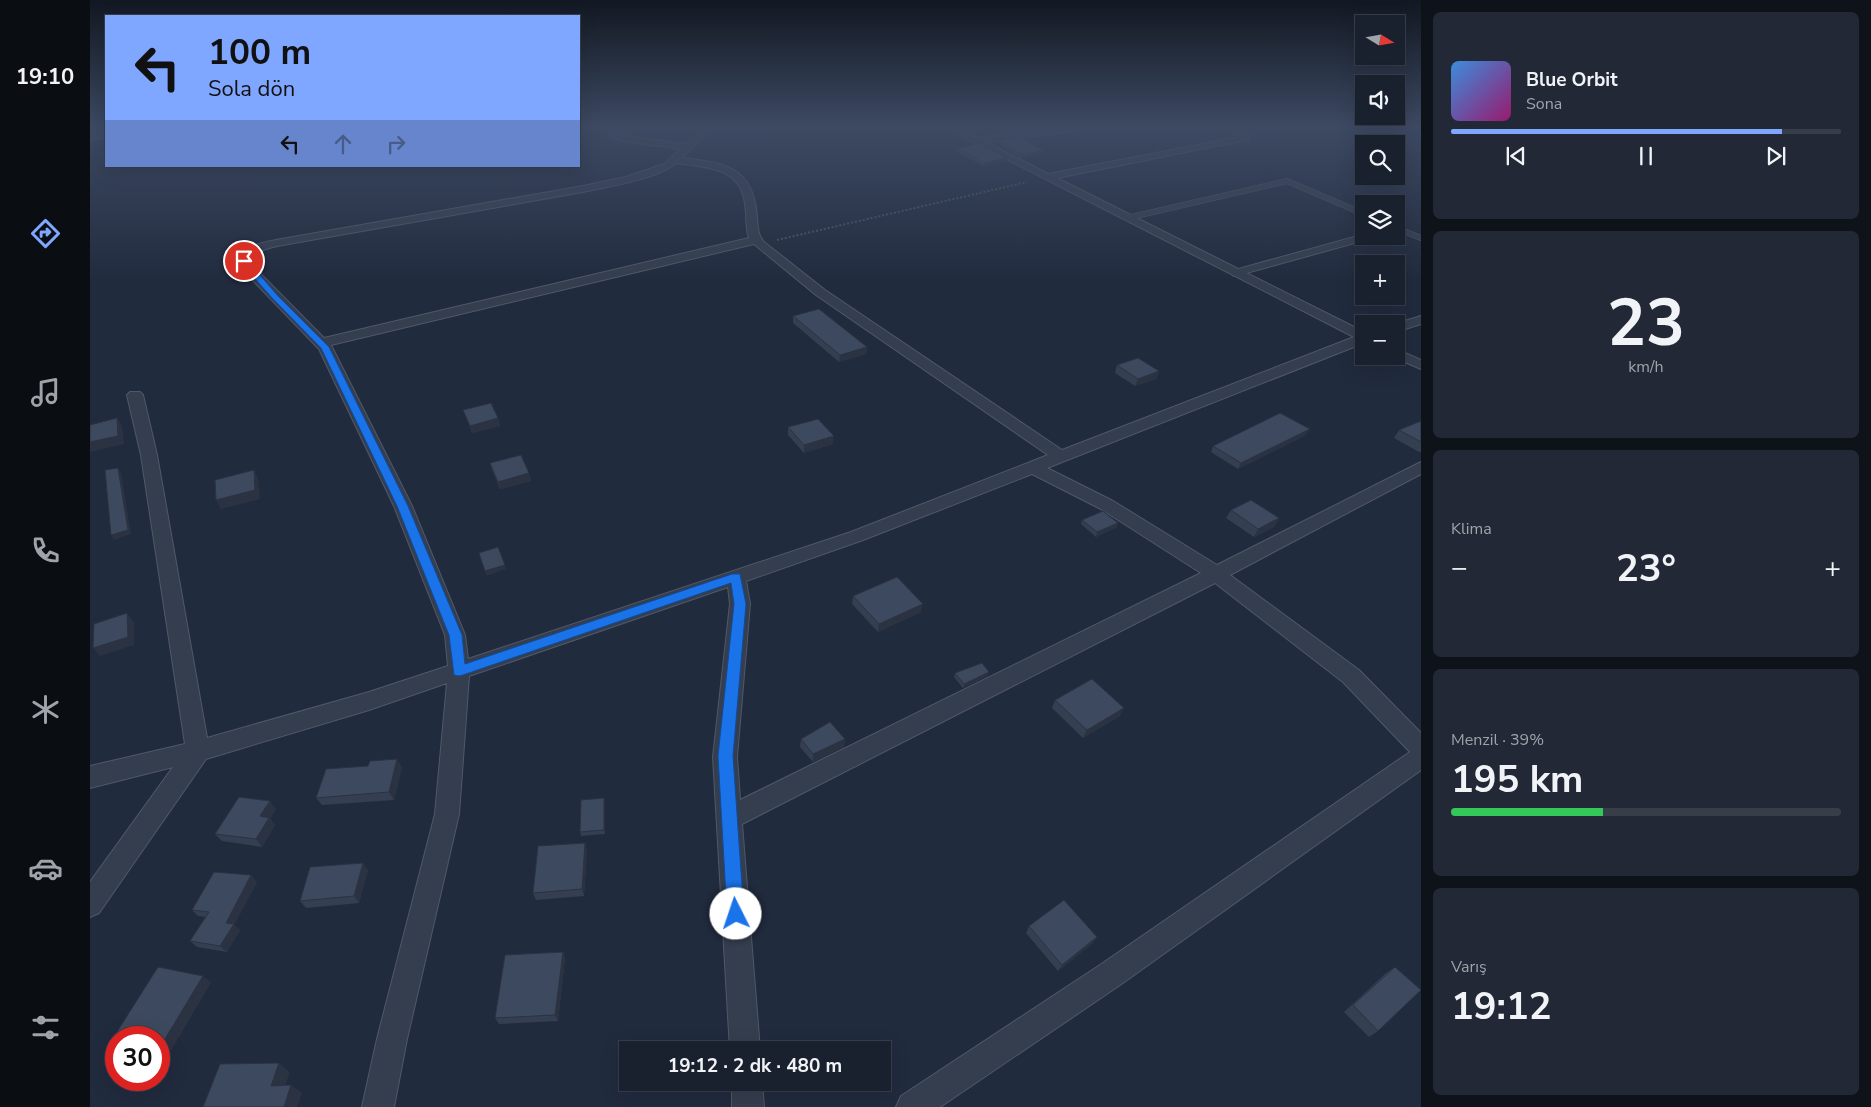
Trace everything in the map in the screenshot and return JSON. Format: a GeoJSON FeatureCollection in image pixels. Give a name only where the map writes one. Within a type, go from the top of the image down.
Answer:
{"type":"FeatureCollection","features":[{"type":"Feature","properties":{"kind":"street"},"geometry":{"type":"LineString","coordinates":[[378,1107],[392,1039],[447,814],[459,671],[455,635],[403,506],[325,347],[244,264],[244,258],[250,252],[276,243],[582,189],[630,179]]}},
{"type":"Feature","properties":{"kind":"street"},"geometry":{"type":"LineString","coordinates":[[740,179],[747,186],[752,208],[752,231],[758,242],[820,292],[1060,456]]}},
{"type":"Feature","properties":{"kind":"street"},"geometry":{"type":"LineString","coordinates":[[1050,179],[1355,333]]}},
{"type":"Feature","properties":{"kind":"street"},"geometry":{"type":"LineString","coordinates":[[321,343],[758,242]]}},
{"type":"Feature","properties":{"kind":"street"},"geometry":{"type":"LineString","coordinates":[[1405,325],[1421,320]]}},
{"type":"Feature","properties":{"kind":"street"},"geometry":{"type":"LineString","coordinates":[[90,778],[198,751],[332,713],[857,536],[1355,341]]}},
{"type":"Feature","properties":{"kind":"street"},"geometry":{"type":"LineString","coordinates":[[1405,358],[1421,366]]}},
{"type":"Feature","properties":{"kind":"street"},"geometry":{"type":"LineString","coordinates":[[90,904],[198,751],[149,455],[135,395]]}},
{"type":"Feature","properties":{"kind":"street"},"geometry":{"type":"LineString","coordinates":[[1032,467],[1107,505],[1216,574],[1352,676],[1421,748]]}},
{"type":"Feature","properties":{"kind":"street"},"geometry":{"type":"LineString","coordinates":[[729,818],[1216,574],[1421,467]]}},
{"type":"Feature","properties":{"kind":"street"},"geometry":{"type":"LineString","coordinates":[[736,577],[740,604],[726,756],[744,1041]]}},
{"type":"Feature","properties":{"kind":"street"},"geometry":{"type":"LineString","coordinates":[[912,1107],[1118,970],[1421,757]]}},
{"type":"Feature","properties":{"kind":"street"},"geometry":{"type":"LineString","coordinates":[[747,1091],[748,1107]]}},
{"type":"Feature","properties":{"kind":"lane"},"geometry":{"type":"LineString","coordinates":[[1127,218],[1287,181],[1355,210]]}},
{"type":"Feature","properties":{"kind":"lane"},"geometry":{"type":"LineString","coordinates":[[1405,232],[1421,238]]}},
{"type":"Feature","properties":{"kind":"lane"},"geometry":{"type":"LineString","coordinates":[[1235,273],[1355,240]]}},
{"type":"Feature","properties":{"kind":"path"},"geometry":{"type":"LineString","coordinates":[[758,242],[1040,179]]}},
{"type":"Feature","properties":{"kind":"building"},"geometry":{"type":"Polygon","coordinates":[[[819,309],[867,347],[840,355],[793,316],[819,309]]]}},
{"type":"Feature","properties":{"kind":"building"},"geometry":{"type":"Polygon","coordinates":[[[1138,358],[1159,371],[1138,379],[1117,365],[1138,358]]]}},
{"type":"Feature","properties":{"kind":"building"},"geometry":{"type":"Polygon","coordinates":[[[491,403],[498,418],[470,426],[463,410],[491,403]]]}},
{"type":"Feature","properties":{"kind":"building"},"geometry":{"type":"Polygon","coordinates":[[[1280,413],[1310,429],[1241,463],[1213,446],[1280,413]]]}},
{"type":"Feature","properties":{"kind":"building"},"geometry":{"type":"Polygon","coordinates":[[[117,418],[118,436],[90,442],[90,425],[117,418]]]}},
{"type":"Feature","properties":{"kind":"building"},"geometry":{"type":"Polygon","coordinates":[[[818,419],[834,436],[804,445],[788,427],[818,419]]]}},
{"type":"Feature","properties":{"kind":"building"},"geometry":{"type":"Polygon","coordinates":[[[1421,421],[1421,442],[1399,430],[1421,421]]]}},
{"type":"Feature","properties":{"kind":"building"},"geometry":{"type":"Polygon","coordinates":[[[521,455],[529,473],[498,482],[490,463],[521,455]]]}},
{"type":"Feature","properties":{"kind":"building"},"geometry":{"type":"Polygon","coordinates":[[[118,468],[128,530],[111,535],[105,470],[118,468]]]}},
{"type":"Feature","properties":{"kind":"building"},"geometry":{"type":"Polygon","coordinates":[[[254,470],[255,490],[216,500],[215,480],[254,470]]]}},
{"type":"Feature","properties":{"kind":"building"},"geometry":{"type":"Polygon","coordinates":[[[1251,500],[1279,518],[1258,529],[1231,510],[1251,500]]]}},
{"type":"Feature","properties":{"kind":"building"},"geometry":{"type":"Polygon","coordinates":[[[1103,511],[1118,523],[1097,532],[1082,520],[1103,511]]]}},
{"type":"Feature","properties":{"kind":"building"},"geometry":{"type":"Polygon","coordinates":[[[498,547],[505,565],[485,571],[479,553],[498,547]]]}},
{"type":"Feature","properties":{"kind":"building"},"geometry":{"type":"Polygon","coordinates":[[[897,577],[923,604],[879,624],[853,596],[897,577]]]}},
{"type":"Feature","properties":{"kind":"building"},"geometry":{"type":"Polygon","coordinates":[[[127,613],[128,637],[93,648],[94,624],[127,613]]]}},
{"type":"Feature","properties":{"kind":"building"},"geometry":{"type":"Polygon","coordinates":[[[982,663],[989,672],[964,684],[955,673],[982,663]]]}},
{"type":"Feature","properties":{"kind":"building"},"geometry":{"type":"Polygon","coordinates":[[[1092,679],[1124,708],[1087,730],[1055,700],[1092,679]]]}},
{"type":"Feature","properties":{"kind":"building"},"geometry":{"type":"Polygon","coordinates":[[[830,722],[845,739],[813,754],[801,739],[830,722]]]}},
{"type":"Feature","properties":{"kind":"building"},"geometry":{"type":"Polygon","coordinates":[[[397,759],[389,792],[316,798],[326,769],[368,766],[370,761],[397,759]]]}},
{"type":"Feature","properties":{"kind":"building"},"geometry":{"type":"Polygon","coordinates":[[[239,797],[270,801],[260,816],[269,818],[256,839],[215,834],[239,797]]]}},
{"type":"Feature","properties":{"kind":"building"},"geometry":{"type":"Polygon","coordinates":[[[604,798],[604,830],[580,832],[581,800],[604,798]]]}},
{"type":"Feature","properties":{"kind":"building"},"geometry":{"type":"Polygon","coordinates":[[[585,843],[582,889],[533,893],[538,846],[585,843]]]}},
{"type":"Feature","properties":{"kind":"building"},"geometry":{"type":"Polygon","coordinates":[[[363,863],[354,896],[300,901],[310,867],[363,863]]]}},
{"type":"Feature","properties":{"kind":"building"},"geometry":{"type":"Polygon","coordinates":[[[214,872],[251,875],[226,923],[234,924],[220,946],[190,941],[209,912],[192,910],[214,872]]]}},
{"type":"Feature","properties":{"kind":"building"},"geometry":{"type":"Polygon","coordinates":[[[1064,900],[1097,937],[1062,965],[1029,926],[1064,900]]]}},
{"type":"Feature","properties":{"kind":"building"},"geometry":{"type":"Polygon","coordinates":[[[563,952],[555,1015],[495,1018],[505,955],[563,952]]]}},
{"type":"Feature","properties":{"kind":"building"},"geometry":{"type":"Polygon","coordinates":[[[158,967],[203,976],[170,1031],[170,1026],[121,1026],[158,967]]]}},
{"type":"Feature","properties":{"kind":"building"},"geometry":{"type":"Polygon","coordinates":[[[1395,967],[1421,990],[1378,1031],[1353,1005],[1395,967]]]}},
{"type":"Feature","properties":{"kind":"building"},"geometry":{"type":"Polygon","coordinates":[[[279,1063],[271,1086],[291,1085],[284,1107],[203,1107],[220,1064],[279,1063]]]}},
{"type":"Feature","properties":{"kind":"route"},"geometry":{"type":"LineString","coordinates":[[244,261],[244,264],[275,297],[325,347],[403,506],[455,635],[459,671],[736,577],[740,604],[726,756],[736,914]]}}]}
